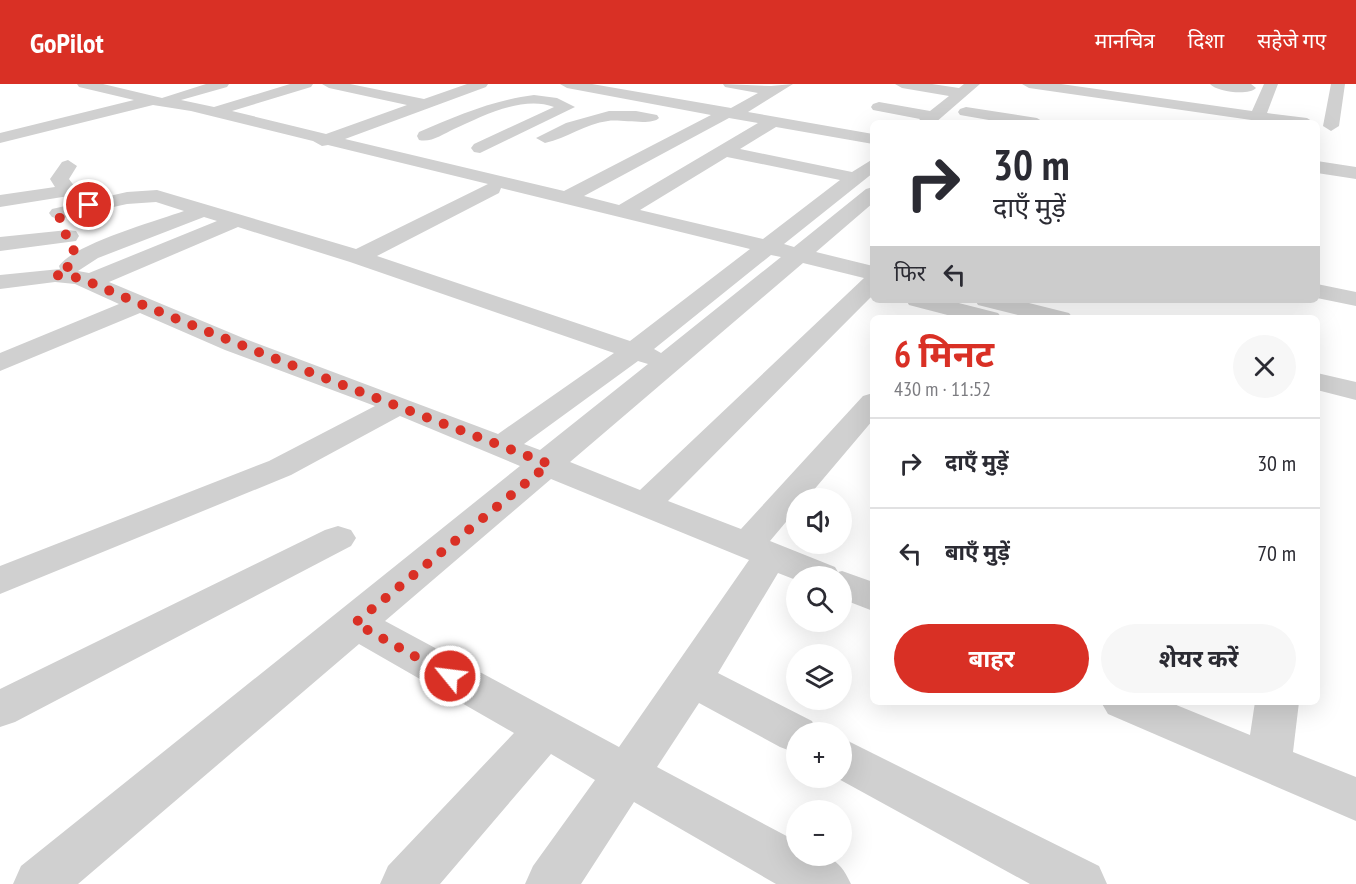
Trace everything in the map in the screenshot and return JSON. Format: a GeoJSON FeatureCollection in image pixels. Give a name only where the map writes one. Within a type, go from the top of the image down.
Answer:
{"type":"FeatureCollection","features":[{"type":"Feature","properties":{"kind":"street"},"geometry":{"type":"LineString","coordinates":[[82,91],[110,90],[134,84]]}},
{"type":"Feature","properties":{"kind":"street"},"geometry":{"type":"LineString","coordinates":[[0,138],[63,129],[222,84]]}},
{"type":"Feature","properties":{"kind":"street"},"geometry":{"type":"LineString","coordinates":[[207,114],[306,84]]}},
{"type":"Feature","properties":{"kind":"street"},"geometry":{"type":"LineString","coordinates":[[329,84],[426,104]]}},
{"type":"Feature","properties":{"kind":"street"},"geometry":{"type":"LineString","coordinates":[[318,142],[481,84]]}},
{"type":"Feature","properties":{"kind":"street"},"geometry":{"type":"LineString","coordinates":[[567,84],[870,138]]}},
{"type":"Feature","properties":{"kind":"street"},"geometry":{"type":"LineString","coordinates":[[651,84],[754,102]]}},
{"type":"Feature","properties":{"kind":"street"},"geometry":{"type":"LineString","coordinates":[[730,84],[779,88]]}},
{"type":"Feature","properties":{"kind":"street"},"geometry":{"type":"LineString","coordinates":[[902,84],[972,92]]}},
{"type":"Feature","properties":{"kind":"street"},"geometry":{"type":"LineString","coordinates":[[1029,84],[1067,87],[1286,120]]}},
{"type":"Feature","properties":{"kind":"street"},"geometry":{"type":"LineString","coordinates":[[1123,97],[1133,84]]}},
{"type":"Feature","properties":{"kind":"street"},"geometry":{"type":"LineString","coordinates":[[1217,84],[1249,88]]}},
{"type":"Feature","properties":{"kind":"street"},"geometry":{"type":"LineString","coordinates":[[1258,116],[1271,84]]}},
{"type":"Feature","properties":{"kind":"street"},"geometry":{"type":"LineString","coordinates":[[1332,127],[1338,84]]}},
{"type":"Feature","properties":{"kind":"street"},"geometry":{"type":"LineString","coordinates":[[568,197],[779,88]]}},
{"type":"Feature","properties":{"kind":"street"},"geometry":{"type":"LineString","coordinates":[[110,90],[160,102],[179,110],[207,114],[463,177],[568,197],[870,281]]}},
{"type":"Feature","properties":{"kind":"street"},"geometry":{"type":"LineString","coordinates":[[972,92],[959,117],[998,120]]}},
{"type":"Feature","properties":{"kind":"street"},"geometry":{"type":"LineString","coordinates":[[879,107],[929,119],[972,92]]}},
{"type":"Feature","properties":{"kind":"street"},"geometry":{"type":"LineString","coordinates":[[530,145],[604,109],[621,93]]}},
{"type":"Feature","properties":{"kind":"street"},"geometry":{"type":"LineString","coordinates":[[364,149],[411,136],[483,111],[516,102],[539,100],[567,107],[604,109],[698,128]]}},
{"type":"Feature","properties":{"kind":"street"},"geometry":{"type":"LineString","coordinates":[[480,148],[567,107]]}},
{"type":"Feature","properties":{"kind":"street"},"geometry":{"type":"LineString","coordinates":[[39,115],[63,129]]}},
{"type":"Feature","properties":{"kind":"street"},"geometry":{"type":"LineString","coordinates":[[623,211],[774,121]]}},
{"type":"Feature","properties":{"kind":"street"},"geometry":{"type":"LineString","coordinates":[[411,136],[511,153]]}},
{"type":"Feature","properties":{"kind":"street"},"geometry":{"type":"LineString","coordinates":[[745,138],[815,152]]}},
{"type":"Feature","properties":{"kind":"street"},"geometry":{"type":"LineString","coordinates":[[318,142],[364,149],[463,177],[492,189],[776,256]]}},
{"type":"Feature","properties":{"kind":"street"},"geometry":{"type":"LineString","coordinates":[[725,151],[869,182]]}},
{"type":"Feature","properties":{"kind":"street"},"geometry":{"type":"LineString","coordinates":[[850,158],[869,182]]}},
{"type":"Feature","properties":{"kind":"street"},"geometry":{"type":"LineString","coordinates":[[463,177],[490,164]]}},
{"type":"Feature","properties":{"kind":"street"},"geometry":{"type":"LineString","coordinates":[[68,166],[59,179],[68,191]]}},
{"type":"Feature","properties":{"kind":"street"},"geometry":{"type":"LineString","coordinates":[[1320,167],[1356,173]]}},
{"type":"Feature","properties":{"kind":"street"},"geometry":{"type":"LineString","coordinates":[[502,446],[634,351],[776,256],[869,182]]}},
{"type":"Feature","properties":{"kind":"street"},"geometry":{"type":"LineString","coordinates":[[358,257],[492,189]]}},
{"type":"Feature","properties":{"kind":"street"},"geometry":{"type":"LineString","coordinates":[[0,201],[68,191]]}},
{"type":"Feature","properties":{"kind":"street"},"geometry":{"type":"LineString","coordinates":[[68,191],[59,213],[61,226],[74,249],[71,274]]}},
{"type":"Feature","properties":{"kind":"street"},"geometry":{"type":"LineString","coordinates":[[59,213],[143,195],[165,198],[358,257],[670,363]]}},
{"type":"Feature","properties":{"kind":"street"},"geometry":{"type":"LineString","coordinates":[[71,274],[90,253],[204,210]]}},
{"type":"Feature","properties":{"kind":"street"},"geometry":{"type":"LineString","coordinates":[[0,282],[71,274],[237,220]]}},
{"type":"Feature","properties":{"kind":"street"},"geometry":{"type":"LineString","coordinates":[[0,244],[68,236]]}},
{"type":"Feature","properties":{"kind":"street"},"geometry":{"type":"LineString","coordinates":[[39,884],[670,363],[776,256]]}},
{"type":"Feature","properties":{"kind":"street"},"geometry":{"type":"LineString","coordinates":[[71,274],[234,344],[549,464],[798,566]]}},
{"type":"Feature","properties":{"kind":"street"},"geometry":{"type":"LineString","coordinates":[[646,503],[870,284]]}},
{"type":"Feature","properties":{"kind":"street"},"geometry":{"type":"LineString","coordinates":[[1320,292],[1356,299]]}},
{"type":"Feature","properties":{"kind":"street"},"geometry":{"type":"LineString","coordinates":[[930,303],[977,315]]}},
{"type":"Feature","properties":{"kind":"street"},"geometry":{"type":"LineString","coordinates":[[999,303],[1048,315]]}},
{"type":"Feature","properties":{"kind":"street"},"geometry":{"type":"LineString","coordinates":[[0,363],[139,304]]}},
{"type":"Feature","properties":{"kind":"street"},"geometry":{"type":"LineString","coordinates":[[1320,382],[1356,391]]}},
{"type":"Feature","properties":{"kind":"street"},"geometry":{"type":"LineString","coordinates":[[1320,401],[1356,410]]}},
{"type":"Feature","properties":{"kind":"street"},"geometry":{"type":"LineString","coordinates":[[0,581],[280,468],[399,405]]}},
{"type":"Feature","properties":{"kind":"street"},"geometry":{"type":"LineString","coordinates":[[551,884],[692,679],[759,550],[870,406]]}},
{"type":"Feature","properties":{"kind":"street"},"geometry":{"type":"LineString","coordinates":[[0,709],[338,537]]}},
{"type":"Feature","properties":{"kind":"street"},"geometry":{"type":"LineString","coordinates":[[852,588],[870,596]]}},
{"type":"Feature","properties":{"kind":"street"},"geometry":{"type":"LineString","coordinates":[[355,623],[825,884]]}},
{"type":"Feature","properties":{"kind":"street"},"geometry":{"type":"LineString","coordinates":[[692,679],[786,729]]}},
{"type":"Feature","properties":{"kind":"street"},"geometry":{"type":"LineString","coordinates":[[1130,705],[1356,799]]}},
{"type":"Feature","properties":{"kind":"street"},"geometry":{"type":"LineString","coordinates":[[1269,763],[1277,705]]}},
{"type":"Feature","properties":{"kind":"street"},"geometry":{"type":"LineString","coordinates":[[406,884],[546,729]]}},
{"type":"Feature","properties":{"kind":"street"},"geometry":{"type":"LineString","coordinates":[[852,763],[1080,884]]}},
{"type":"Feature","properties":{"kind":"route"},"geometry":{"type":"LineString","coordinates":[[89,205],[59,213],[61,226],[74,249],[69,266],[55,275],[80,278],[234,344],[549,464],[355,623],[450,676]]}}]}
